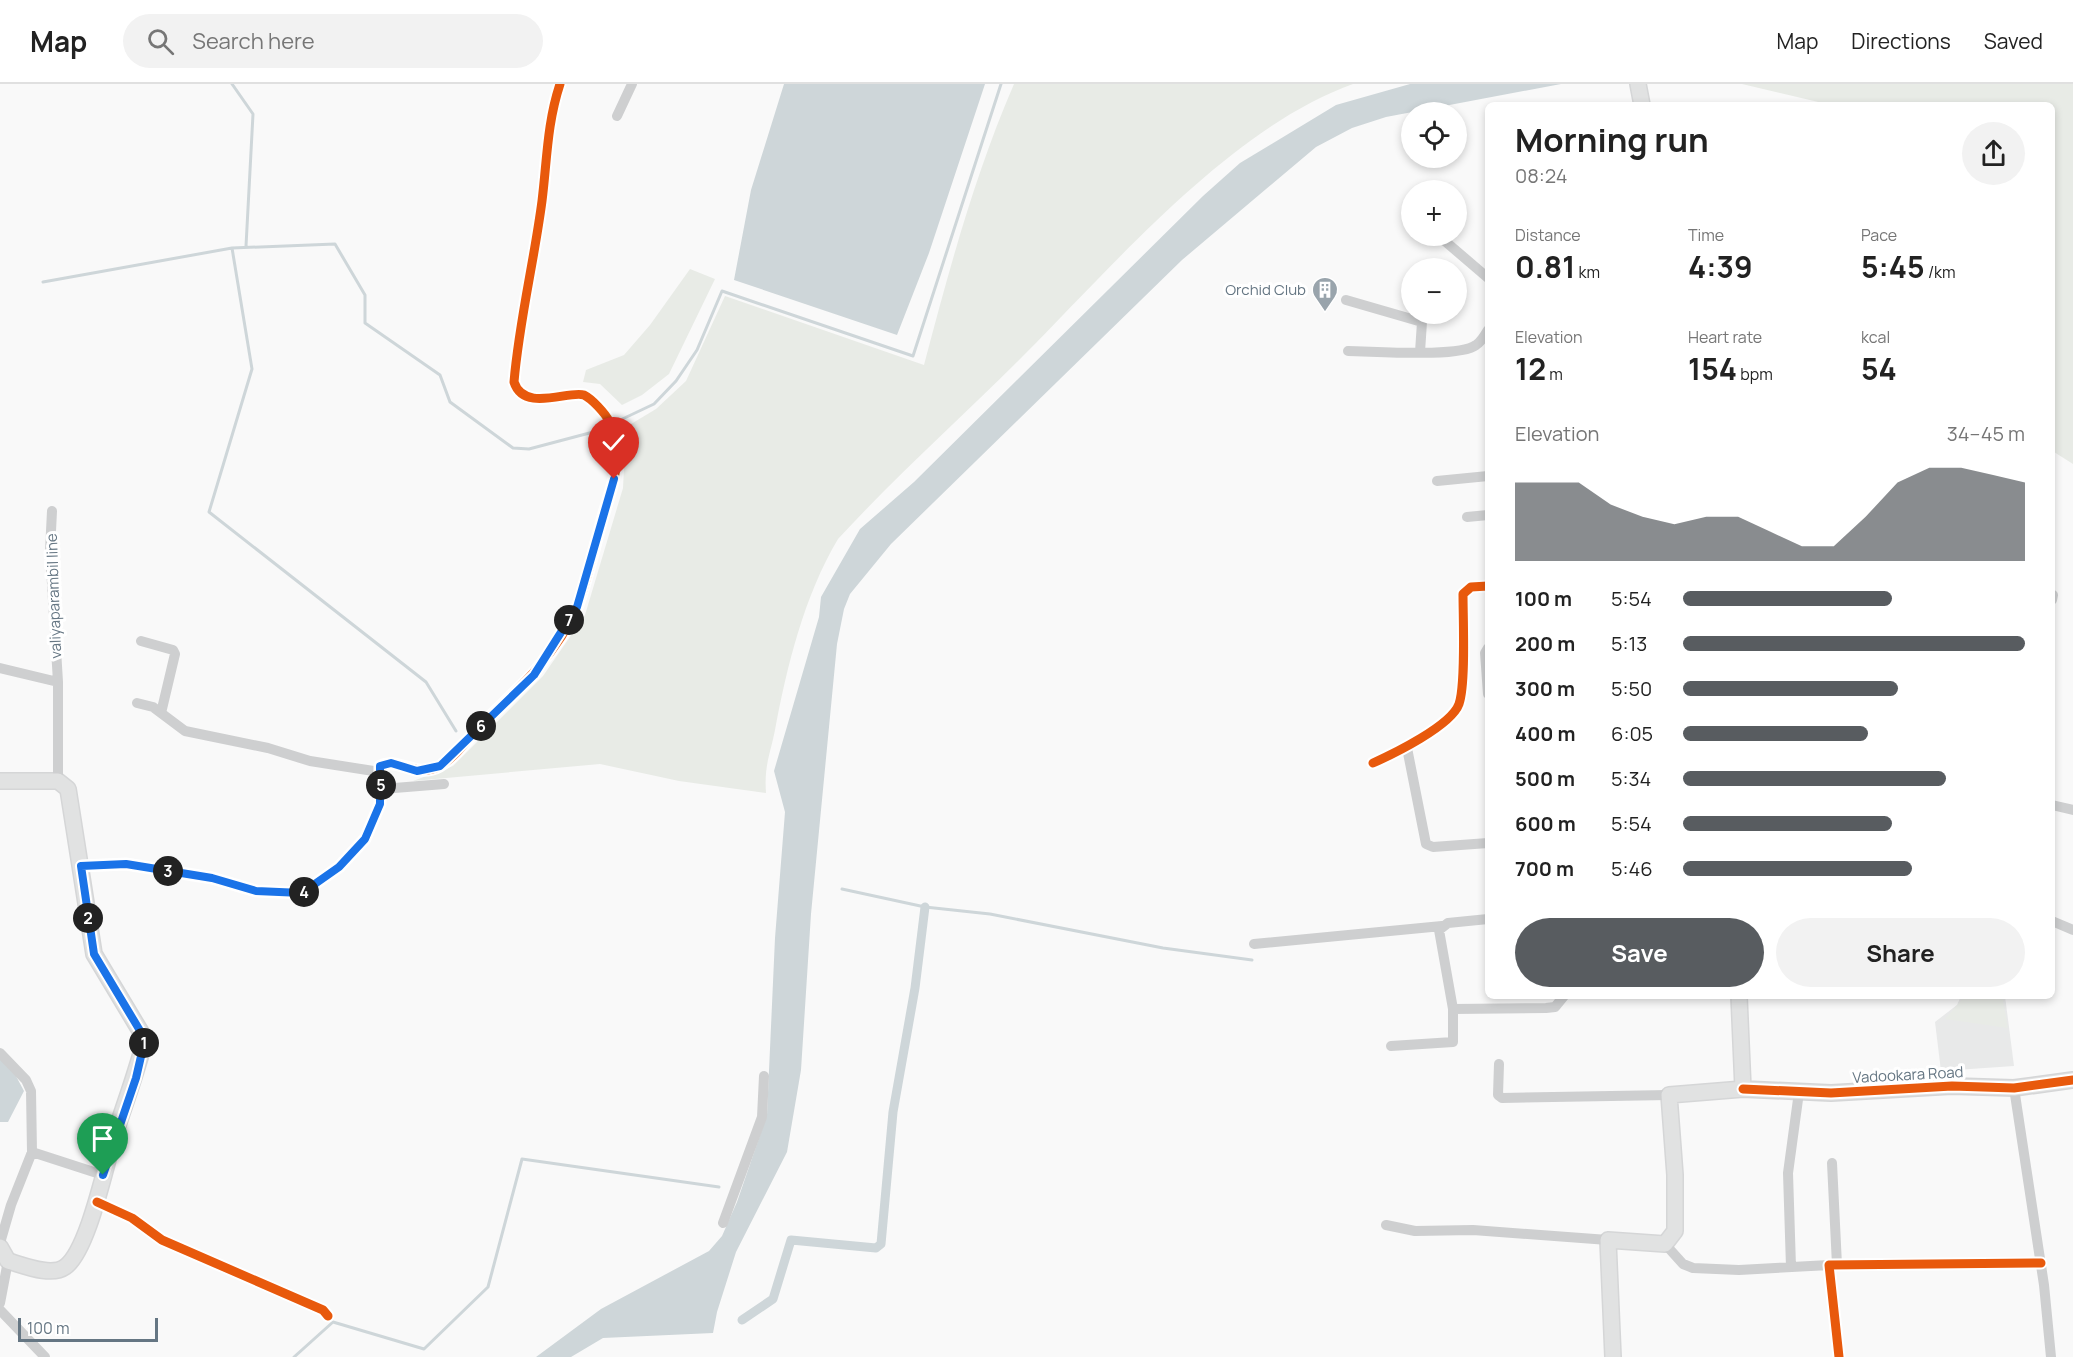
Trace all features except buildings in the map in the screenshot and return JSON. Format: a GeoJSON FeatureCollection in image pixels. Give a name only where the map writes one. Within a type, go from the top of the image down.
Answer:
{"type":"FeatureCollection","features":[{"type":"Feature","properties":{"kind":"street"},"geometry":{"type":"LineString","coordinates":[[137,703],[153,706],[184,730],[268,748],[310,761],[417,771],[440,766],[534,675],[577,607],[617,463],[618,444],[609,420],[582,395],[544,400],[518,390],[514,382],[542,199],[544,162],[551,116],[560,84]]}},
{"type":"Feature","properties":{"kind":"street"},"geometry":{"type":"LineString","coordinates":[[618,116],[632,84]]}},
{"type":"Feature","properties":{"kind":"street"},"geometry":{"type":"LineString","coordinates":[[1638,84],[1641,102]]}},
{"type":"Feature","properties":{"kind":"street"},"geometry":{"type":"LineString","coordinates":[[1451,246],[1485,275]]}},
{"type":"Feature","properties":{"kind":"street"},"geometry":{"type":"LineString","coordinates":[[1346,300],[1422,322],[1420,352]]}},
{"type":"Feature","properties":{"kind":"street"},"geometry":{"type":"LineString","coordinates":[[1348,351],[1465,350],[1476,346],[1485,334]]}},
{"type":"Feature","properties":{"kind":"street"},"geometry":{"type":"LineString","coordinates":[[1437,481],[1485,476]]}},
{"type":"Feature","properties":{"kind":"street","name":"valiyaparambil line"},"geometry":{"type":"LineString","coordinates":[[52,511],[50,551],[58,682],[58,781]]}},
{"type":"Feature","properties":{"kind":"street"},"geometry":{"type":"LineString","coordinates":[[1467,517],[1485,515]]}},
{"type":"Feature","properties":{"kind":"street"},"geometry":{"type":"LineString","coordinates":[[1372,763],[1407,748],[1450,716],[1459,704],[1463,594],[1471,587],[1485,586]]}},
{"type":"Feature","properties":{"kind":"street"},"geometry":{"type":"LineString","coordinates":[[141,641],[173,651],[175,654],[162,713]]}},
{"type":"Feature","properties":{"kind":"street"},"geometry":{"type":"LineString","coordinates":[[0,668],[58,682]]}},
{"type":"Feature","properties":{"kind":"street"},"geometry":{"type":"LineString","coordinates":[[1407,748],[1426,844],[1433,847],[1485,843]]}},
{"type":"Feature","properties":{"kind":"street"},"geometry":{"type":"LineString","coordinates":[[81,866],[126,864],[212,878],[256,891],[302,893],[339,867],[365,839],[375,819],[382,789],[383,767]]}},
{"type":"Feature","properties":{"kind":"street"},"geometry":{"type":"LineString","coordinates":[[0,781],[58,781],[68,789],[94,954],[145,1039],[136,1078],[117,1130],[97,1202],[74,1259],[63,1269],[52,1271],[3,1250]]}},
{"type":"Feature","properties":{"kind":"street"},"geometry":{"type":"LineString","coordinates":[[382,789],[444,784]]}},
{"type":"Feature","properties":{"kind":"street"},"geometry":{"type":"LineString","coordinates":[[2055,806],[2073,810]]}},
{"type":"Feature","properties":{"kind":"street"},"geometry":{"type":"LineString","coordinates":[[1254,944],[1442,926],[1485,919]]}},
{"type":"Feature","properties":{"kind":"street"},"geometry":{"type":"LineString","coordinates":[[2055,922],[2073,930]]}},
{"type":"Feature","properties":{"kind":"street"},"geometry":{"type":"LineString","coordinates":[[1391,1046],[1453,1042],[1453,1009],[1439,938],[1442,926]]}},
{"type":"Feature","properties":{"kind":"street"},"geometry":{"type":"LineString","coordinates":[[1453,1009],[1546,1008],[1555,1007],[1562,999]]}},
{"type":"Feature","properties":{"kind":"street"},"geometry":{"type":"LineString","coordinates":[[1739,999],[1743,1089]]}},
{"type":"Feature","properties":{"kind":"street"},"geometry":{"type":"LineString","coordinates":[[0,1053],[26,1080],[31,1091],[32,1152],[11,1205],[3,1250],[0,1303]]}},
{"type":"Feature","properties":{"kind":"street","name":"Vadookara Road"},"geometry":{"type":"LineString","coordinates":[[1499,1064],[1498,1095],[1502,1098],[1669,1095],[1743,1089],[1831,1093],[1952,1086],[2014,1088],[2073,1080]]}},
{"type":"Feature","properties":{"kind":"street"},"geometry":{"type":"LineString","coordinates":[[723,1224],[762,1117],[764,1076]]}},
{"type":"Feature","properties":{"kind":"street"},"geometry":{"type":"LineString","coordinates":[[2014,1088],[2024,1168],[2041,1263],[2051,1357]]}},
{"type":"Feature","properties":{"kind":"street"},"geometry":{"type":"LineString","coordinates":[[1791,1267],[1788,1173],[1799,1092]]}},
{"type":"Feature","properties":{"kind":"street"},"geometry":{"type":"LineString","coordinates":[[1665,1244],[1674,1231],[1675,1175],[1669,1095]]}},
{"type":"Feature","properties":{"kind":"street"},"geometry":{"type":"LineString","coordinates":[[32,1152],[103,1175]]}},
{"type":"Feature","properties":{"kind":"street"},"geometry":{"type":"LineString","coordinates":[[1832,1163],[1833,1265],[1839,1357]]}},
{"type":"Feature","properties":{"kind":"street"},"geometry":{"type":"LineString","coordinates":[[97,1202],[132,1218],[162,1240],[323,1310],[328,1316]]}},
{"type":"Feature","properties":{"kind":"street"},"geometry":{"type":"LineString","coordinates":[[1386,1225],[1415,1232],[1473,1230],[1665,1244],[1683,1263],[1693,1268],[2041,1263]]}},
{"type":"Feature","properties":{"kind":"street"},"geometry":{"type":"LineString","coordinates":[[1608,1240],[1614,1357]]}},
{"type":"Feature","properties":{"kind":"street"},"geometry":{"type":"LineString","coordinates":[[0,1310],[45,1357]]}},
{"type":"Feature","properties":{"kind":"shaded area"},"geometry":{"type":"Polygon","coordinates":[[[784,84],[985,84],[929,253],[897,335],[734,280],[751,190],[784,84]]]}},
{"type":"Feature","properties":{"kind":"shaded area"},"geometry":{"type":"Polygon","coordinates":[[[1014,84],[1353,84],[1307,105],[1262,132],[1218,165],[1176,202],[838,539],[806,608],[791,656],[768,761],[766,793],[679,781],[600,764],[413,781],[453,766],[543,676],[585,615],[623,488],[626,427],[656,409],[686,381],[725,296],[924,365],[975,187],[1014,84]]]}},
{"type":"Feature","properties":{"kind":"shaded area"},"geometry":{"type":"Polygon","coordinates":[[[1410,84],[1561,84],[1466,102],[1401,102],[1401,114],[1352,128],[1316,147],[1182,260],[891,544],[850,594],[844,609],[837,644],[811,914],[801,1070],[787,1152],[736,1252],[717,1312],[713,1333],[603,1338],[571,1357],[536,1357],[601,1309],[709,1251],[722,1236],[737,1202],[767,1115],[775,938],[785,812],[774,771],[819,617],[821,597],[860,529],[914,482],[1203,196],[1240,163],[1336,105],[1410,84]]]}},
{"type":"Feature","properties":{"kind":"shaded area"},"geometry":{"type":"Polygon","coordinates":[[[1742,84],[2073,84],[2073,464],[2055,453],[2055,102],[1818,102],[1742,84]]]}},
{"type":"Feature","properties":{"kind":"shaded area"},"geometry":{"type":"Polygon","coordinates":[[[690,269],[715,279],[669,374],[642,395],[622,405],[600,384],[583,382],[586,370],[624,355],[650,325],[690,269]]]}},
{"type":"Feature","properties":{"kind":"shaded area"},"geometry":{"type":"Polygon","coordinates":[[[1960,999],[2005,999],[2014,1066],[1941,1071],[1935,1022],[1957,1005],[1960,999]]]}},
{"type":"Feature","properties":{"kind":"shaded area"},"geometry":{"type":"Polygon","coordinates":[[[1962,999],[2003,999],[2008,1028],[1945,1019],[1962,999]]]}},
{"type":"Feature","properties":{"kind":"shaded area"},"geometry":{"type":"Polygon","coordinates":[[[0,1055],[9,1063],[24,1091],[8,1122],[0,1122],[0,1055]]]}},
{"type":"Feature","properties":{"kind":"waterway"},"geometry":{"type":"LineString","coordinates":[[232,84],[253,114],[246,246]]}},
{"type":"Feature","properties":{"kind":"waterway"},"geometry":{"type":"LineString","coordinates":[[43,282],[232,248],[335,244],[365,295],[365,323],[440,375],[450,402],[513,448],[529,449],[597,431],[654,404],[676,381],[697,350],[722,291],[913,356],[1001,84]]}},
{"type":"Feature","properties":{"kind":"waterway"},"geometry":{"type":"LineString","coordinates":[[232,248],[252,369],[209,512],[426,682],[456,731]]}},
{"type":"Feature","properties":{"kind":"waterway"},"geometry":{"type":"LineString","coordinates":[[842,889],[925,907],[990,914],[1163,948],[1252,960]]}},
{"type":"Feature","properties":{"kind":"waterway"},"geometry":{"type":"LineString","coordinates":[[742,1320],[773,1299],[791,1240],[876,1248],[881,1244],[893,1112],[915,988],[925,907]]}},
{"type":"Feature","properties":{"kind":"waterway"},"geometry":{"type":"LineString","coordinates":[[294,1357],[333,1322],[424,1349],[488,1287],[522,1159],[719,1187]]}},
{"type":"Feature","properties":{"kind":"cycle path"},"geometry":{"type":"LineString","coordinates":[[82,866],[126,864],[212,878],[256,891],[302,893],[339,867],[365,839],[380,804],[380,766],[394,764],[423,770],[440,766],[446,762],[523,684],[560,639],[582,594],[614,479],[617,455],[617,444],[609,421],[598,406],[587,397],[577,394],[547,398],[527,396],[519,391],[514,382],[519,337],[542,201],[550,128],[560,84]]}},
{"type":"Feature","properties":{"kind":"cycle path"},"geometry":{"type":"LineString","coordinates":[[1373,763],[1434,730],[1454,712],[1459,704],[1463,682],[1463,594],[1471,587],[1485,586]]}},
{"type":"Feature","properties":{"kind":"cycle path"},"geometry":{"type":"LineString","coordinates":[[1743,1089],[1831,1093],[1952,1086],[2014,1088],[2073,1080]]}},
{"type":"Feature","properties":{"kind":"cycle path"},"geometry":{"type":"LineString","coordinates":[[97,1202],[132,1218],[162,1240],[323,1310],[328,1316]]}},
{"type":"Feature","properties":{"kind":"cycle path"},"geometry":{"type":"LineString","coordinates":[[1839,1357],[1829,1265],[2041,1263]]}},
{"type":"Feature","properties":{"kind":"place","name":"Orchid Club"},"geometry":{"type":"Point","coordinates":[1325,313]}},
{"type":"Feature","properties":{"kind":"route"},"geometry":{"type":"LineString","coordinates":[[103,1175],[136,1078],[145,1039],[94,954],[81,866],[126,864],[212,878],[256,891],[293,893],[308,891],[339,867],[365,839],[380,804],[381,765],[391,763],[417,771],[440,766],[534,675],[577,607],[614,479]]}}]}
